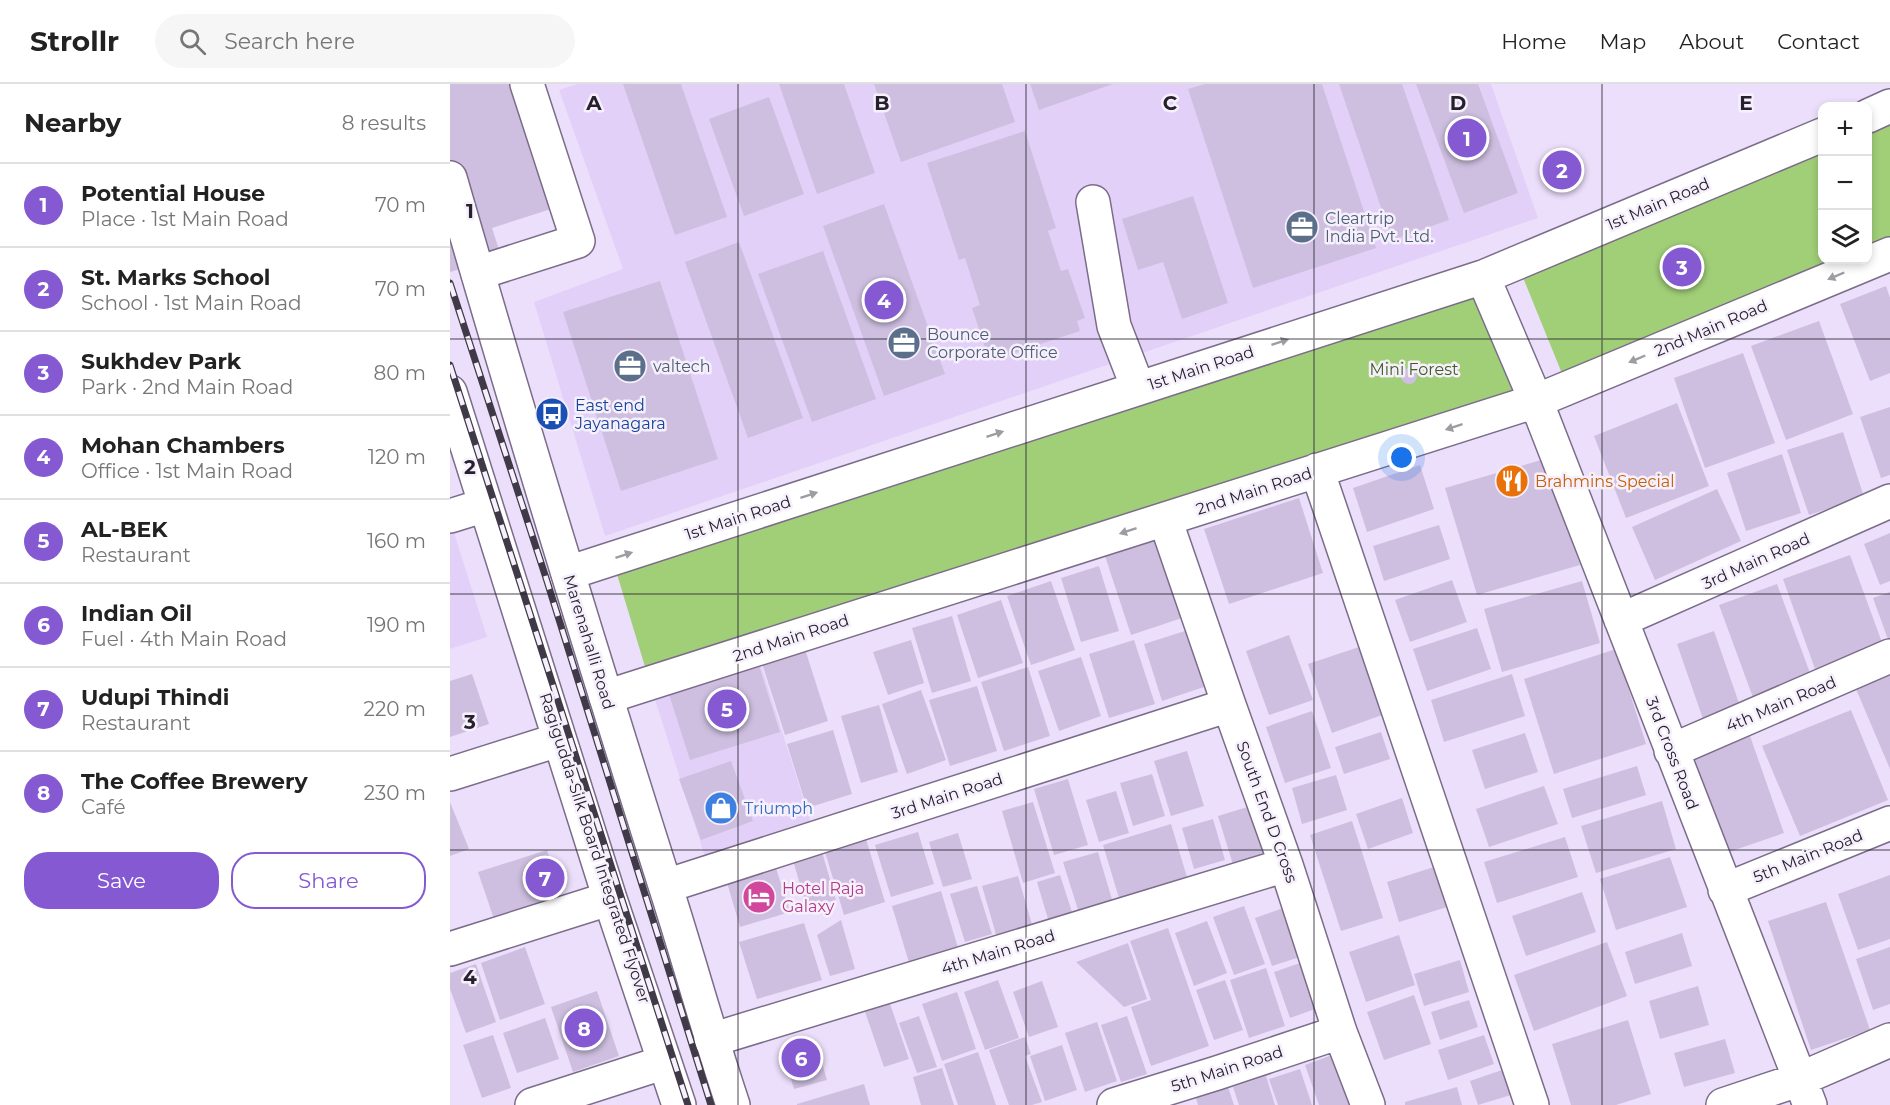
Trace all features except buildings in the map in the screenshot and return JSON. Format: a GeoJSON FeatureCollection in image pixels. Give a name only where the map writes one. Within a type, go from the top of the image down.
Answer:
{"type":"FeatureCollection","features":[{"type":"Feature","properties":{"kind":"street"},"geometry":{"type":"LineString","coordinates":[[478,273],[578,241],[527,84]]}},
{"type":"Feature","properties":{"kind":"street"},"geometry":{"type":"LineString","coordinates":[[1872,114],[1890,106]]}},
{"type":"Feature","properties":{"kind":"street","name":"1st Main Road"},"geometry":{"type":"LineString","coordinates":[[568,573],[1483,277],[1818,137]]}},
{"type":"Feature","properties":{"kind":"street","name":"Marenahalli Road"},"geometry":{"type":"LineString","coordinates":[[450,178],[568,573],[733,1105]]}},
{"type":"Feature","properties":{"kind":"street"},"geometry":{"type":"LineString","coordinates":[[1094,202],[1114,327],[1138,388]]}},
{"type":"Feature","properties":{"kind":"street"},"geometry":{"type":"LineString","coordinates":[[450,234],[720,1105]]}},
{"type":"Feature","properties":{"kind":"street","name":"2nd Main Road"},"geometry":{"type":"LineString","coordinates":[[606,697],[1536,401],[1890,254]]}},
{"type":"Feature","properties":{"kind":"street","name":"3rd Cross Road"},"geometry":{"type":"LineString","coordinates":[[1483,277],[1536,401],[1804,1092]]}},
{"type":"Feature","properties":{"kind":"street","name":"Ragigudda-Silk Board Integrated Flyover"},"geometry":{"type":"LineString","coordinates":[[450,392],[610,899],[679,1105]]}},
{"type":"Feature","properties":{"kind":"street"},"geometry":{"type":"LineString","coordinates":[[450,423],[464,512],[555,741],[672,1105]]}},
{"type":"Feature","properties":{"kind":"street"},"geometry":{"type":"LineString","coordinates":[[1317,470],[1532,1105]]}},
{"type":"Feature","properties":{"kind":"street","name":"3rd Main Road"},"geometry":{"type":"LineString","coordinates":[[1621,620],[1890,501]]}},
{"type":"Feature","properties":{"kind":"street","name":"South End D Cross"},"geometry":{"type":"LineString","coordinates":[[1165,519],[1228,705],[1286,864],[1340,1032],[1368,1105]]}},
{"type":"Feature","properties":{"kind":"street","name":"4th Main Road"},"geometry":{"type":"LineString","coordinates":[[1671,751],[1890,656]]}},
{"type":"Feature","properties":{"kind":"street","name":"3rd Main Road"},"geometry":{"type":"LineString","coordinates":[[666,886],[1228,705]]}},
{"type":"Feature","properties":{"kind":"street"},"geometry":{"type":"LineString","coordinates":[[450,774],[555,741]]}},
{"type":"Feature","properties":{"kind":"street","name":"5th Main Road"},"geometry":{"type":"LineString","coordinates":[[1725,890],[1890,823]]}},
{"type":"Feature","properties":{"kind":"street","name":"4th Main Road"},"geometry":{"type":"LineString","coordinates":[[711,1040],[1286,864]]}},
{"type":"Feature","properties":{"kind":"street"},"geometry":{"type":"LineString","coordinates":[[450,949],[605,900]]}},
{"type":"Feature","properties":{"kind":"street","name":"5th Main Road"},"geometry":{"type":"LineString","coordinates":[[1114,1105],[1340,1032]]}},
{"type":"Feature","properties":{"kind":"street"},"geometry":{"type":"LineString","coordinates":[[1723,1105],[1804,1092],[1890,1040]]}},
{"type":"Feature","properties":{"kind":"street"},"geometry":{"type":"LineString","coordinates":[[532,1105],[658,1064]]}},
{"type":"Feature","properties":{"kind":"shaded area"},"geometry":{"type":"Polygon","coordinates":[[[577,84],[1491,84],[1538,218],[605,536],[534,302],[623,269],[559,90],[577,84]]]}},
{"type":"Feature","properties":{"kind":"shaded area"},"geometry":{"type":"Polygon","coordinates":[[[450,520],[487,637],[450,649],[450,520]]]}},
{"type":"Feature","properties":{"kind":"shaded area"},"geometry":{"type":"Polygon","coordinates":[[[757,653],[812,826],[706,860],[651,687],[757,653]]]}},
{"type":"Feature","properties":{"kind":"green space"},"geometry":{"type":"Polygon","coordinates":[[[1890,121],[1890,239],[1872,247],[1872,156],[1872,128],[1890,121]]]}},
{"type":"Feature","properties":{"kind":"green space"},"geometry":{"type":"Polygon","coordinates":[[[1818,151],[1818,264],[1832,264],[1563,376],[1522,275],[1818,151]]]}},
{"type":"Feature","properties":{"kind":"green space","name":"Mini Forest"},"geometry":{"type":"Polygon","coordinates":[[[1479,292],[1522,392],[646,670],[616,571],[1479,292]]]}},
{"type":"Feature","properties":{"kind":"railway"},"geometry":{"type":"LineString","coordinates":[[450,283],[546,578],[711,1105]]}},
{"type":"Feature","properties":{"kind":"railway"},"geometry":{"type":"LineString","coordinates":[[450,365],[688,1105]]}},
{"type":"Feature","properties":{"kind":"place","name":"Potential House"},"geometry":{"type":"Point","coordinates":[1467,138]}},
{"type":"Feature","properties":{"kind":"place","name":"St. Marks School"},"geometry":{"type":"Point","coordinates":[1562,170]}},
{"type":"Feature","properties":{"kind":"place","name":"Cleartrip India Pvt. Ltd."},"geometry":{"type":"Point","coordinates":[1302,227]}},
{"type":"Feature","properties":{"kind":"place","name":"Sukhdev Park"},"geometry":{"type":"Point","coordinates":[1682,267]}},
{"type":"Feature","properties":{"kind":"place","name":"Mohan Chambers"},"geometry":{"type":"Point","coordinates":[884,300]}},
{"type":"Feature","properties":{"kind":"place","name":"Bounce Corporate Office"},"geometry":{"type":"Point","coordinates":[904,343]}},
{"type":"Feature","properties":{"kind":"place","name":"valtech"},"geometry":{"type":"Point","coordinates":[630,366]}},
{"type":"Feature","properties":{"kind":"place","name":"East end Jayanagara"},"geometry":{"type":"Point","coordinates":[552,414]}},
{"type":"Feature","properties":{"kind":"place","name":"Brahmins Special"},"geometry":{"type":"Point","coordinates":[1512,481]}},
{"type":"Feature","properties":{"kind":"place","name":"AL-BEK"},"geometry":{"type":"Point","coordinates":[727,709]}},
{"type":"Feature","properties":{"kind":"place","name":"Triumph"},"geometry":{"type":"Point","coordinates":[721,808]}},
{"type":"Feature","properties":{"kind":"place","name":"Udupi Thindi"},"geometry":{"type":"Point","coordinates":[545,878]}},
{"type":"Feature","properties":{"kind":"place","name":"Hotel Raja Galaxy"},"geometry":{"type":"Point","coordinates":[759,897]}},
{"type":"Feature","properties":{"kind":"place","name":"The Coffee Brewery"},"geometry":{"type":"Point","coordinates":[584,1028]}},
{"type":"Feature","properties":{"kind":"place","name":"Indian Oil"},"geometry":{"type":"Point","coordinates":[801,1058]}}]}
